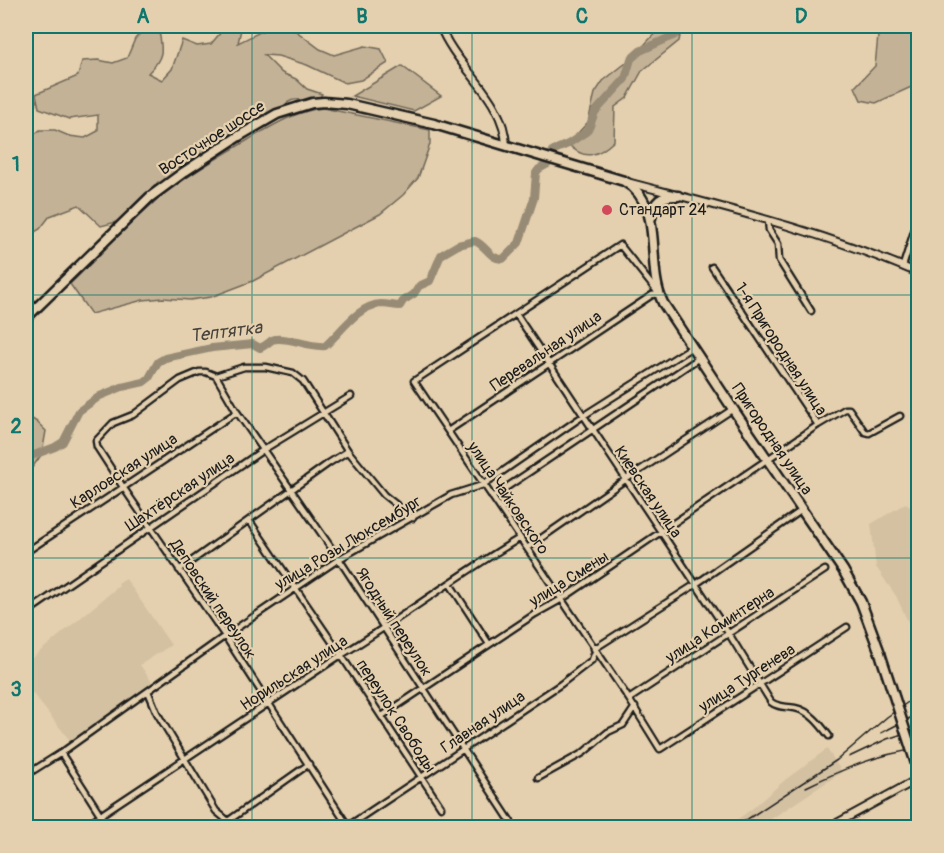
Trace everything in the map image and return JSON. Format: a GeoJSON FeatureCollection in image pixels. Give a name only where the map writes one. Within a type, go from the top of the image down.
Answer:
{"type":"FeatureCollection","features":[{"type":"Feature","properties":{"kind":"highway","name":"Восточное шоссе"},"geometry":{"type":"LineString","coordinates":[[26,318],[150,197],[239,136],[277,114],[295,108],[324,102],[347,104],[434,124],[626,182]]}},
{"type":"Feature","properties":{"kind":"highway","name":"Пригородная улица"},"geometry":{"type":"LineString","coordinates":[[626,182],[642,197],[648,208],[659,294],[699,358],[843,570],[861,602],[918,770]]}},
{"type":"Feature","properties":{"kind":"highway"},"geometry":{"type":"LineString","coordinates":[[651,222],[652,209],[656,202],[662,197],[678,196]]}},
{"type":"Feature","properties":{"kind":"street"},"geometry":{"type":"LineString","coordinates":[[440,26],[450,48],[500,114],[506,130],[506,146]]}},
{"type":"Feature","properties":{"kind":"street"},"geometry":{"type":"LineString","coordinates":[[626,182],[768,220],[858,249],[918,273]]}},
{"type":"Feature","properties":{"kind":"street"},"geometry":{"type":"LineString","coordinates":[[903,266],[918,219]]}},
{"type":"Feature","properties":{"kind":"street"},"geometry":{"type":"LineString","coordinates":[[768,220],[769,230],[778,244],[780,260],[811,311]]}},
{"type":"Feature","properties":{"kind":"street"},"geometry":{"type":"LineString","coordinates":[[516,314],[620,244],[659,294]]}},
{"type":"Feature","properties":{"kind":"street","name":"1-я Пригородная улица"},"geometry":{"type":"LineString","coordinates":[[712,267],[818,425],[768,460]]}},
{"type":"Feature","properties":{"kind":"street","name":"Перевальная улица"},"geometry":{"type":"LineString","coordinates":[[448,431],[652,295],[659,294]]}},
{"type":"Feature","properties":{"kind":"street","name":"Киевская улица"},"geometry":{"type":"LineString","coordinates":[[516,314],[729,634],[773,705],[803,711],[818,722],[829,736]]}},
{"type":"Feature","properties":{"kind":"street","name":"улица Чайковского"},"geometry":{"type":"LineString","coordinates":[[516,314],[414,381],[635,707],[660,749]]}},
{"type":"Feature","properties":{"kind":"street","name":"улица Розы Люксембург"},"geometry":{"type":"LineString","coordinates":[[28,774],[339,559],[451,495],[483,485],[583,416],[692,347]]}},
{"type":"Feature","properties":{"kind":"street"},"geometry":{"type":"LineString","coordinates":[[492,497],[699,358]]}},
{"type":"Feature","properties":{"kind":"street"},"geometry":{"type":"LineString","coordinates":[[216,376],[244,367],[266,367],[293,372],[303,381],[348,451],[384,495],[413,518]]}},
{"type":"Feature","properties":{"kind":"street","name":"Деповский переулок"},"geometry":{"type":"LineString","coordinates":[[216,376],[200,372],[180,380],[133,415],[113,423],[98,438],[98,447],[309,764],[347,827]]}},
{"type":"Feature","properties":{"kind":"street","name":"Ягодный переулок"},"geometry":{"type":"LineString","coordinates":[[216,376],[237,412],[339,559],[511,822]]}},
{"type":"Feature","properties":{"kind":"street","name":"Шахтёрская улица"},"geometry":{"type":"LineString","coordinates":[[26,613],[263,450],[351,396]]}},
{"type":"Feature","properties":{"kind":"street"},"geometry":{"type":"LineString","coordinates":[[527,548],[733,409]]}},
{"type":"Feature","properties":{"kind":"street"},"geometry":{"type":"LineString","coordinates":[[818,425],[849,409],[865,432],[869,433],[900,416]]}},
{"type":"Feature","properties":{"kind":"street","name":"Карловская улица"},"geometry":{"type":"LineString","coordinates":[[26,552],[237,412]]}},
{"type":"Feature","properties":{"kind":"street"},"geometry":{"type":"LineString","coordinates":[[179,570],[348,451]]}},
{"type":"Feature","properties":{"kind":"street","name":"улица Смены"},"geometry":{"type":"LineString","coordinates":[[381,716],[489,644],[562,599],[768,460]]}},
{"type":"Feature","properties":{"kind":"street","name":"Главная улица"},"geometry":{"type":"LineString","coordinates":[[347,827],[578,671],[592,660],[595,650],[696,584],[802,510]]}},
{"type":"Feature","properties":{"kind":"street","name":"переулок Свободы"},"geometry":{"type":"LineString","coordinates":[[249,520],[441,807]]}},
{"type":"Feature","properties":{"kind":"street","name":"Норильская улица"},"geometry":{"type":"LineString","coordinates":[[81,828],[341,655],[384,630],[493,554],[520,538]]}},
{"type":"Feature","properties":{"kind":"street","name":"улица Коминтерна"},"geometry":{"type":"LineString","coordinates":[[629,699],[825,570]]}},
{"type":"Feature","properties":{"kind":"street"},"geometry":{"type":"LineString","coordinates":[[450,584],[489,644]]}},
{"type":"Feature","properties":{"kind":"street","name":"улица Тургенева"},"geometry":{"type":"LineString","coordinates":[[660,749],[847,627]]}},
{"type":"Feature","properties":{"kind":"street"},"geometry":{"type":"LineString","coordinates":[[148,691],[157,713],[216,811],[228,821],[230,828]]}},
{"type":"Feature","properties":{"kind":"street"},"geometry":{"type":"LineString","coordinates":[[538,778],[583,753],[608,732],[623,725],[635,707]]}},
{"type":"Feature","properties":{"kind":"street"},"geometry":{"type":"LineString","coordinates":[[61,753],[109,828]]}},
{"type":"Feature","properties":{"kind":"street"},"geometry":{"type":"LineString","coordinates":[[228,821],[309,764]]}},
{"type":"Feature","properties":{"kind":"street"},"geometry":{"type":"LineString","coordinates":[[26,765],[28,774]]}},
{"type":"Feature","properties":{"kind":"street"},"geometry":{"type":"LineString","coordinates":[[828,828],[918,779]]}},
{"type":"Feature","properties":{"kind":"shaded area"},"geometry":{"type":"Polygon","coordinates":[[[147,26],[158,26],[161,46],[158,62],[148,73],[162,80],[172,69],[182,40],[197,46],[211,44],[226,26],[244,26],[241,29],[238,43],[266,29],[282,26],[296,31],[320,49],[334,55],[365,46],[381,49],[388,63],[361,80],[345,83],[307,65],[278,56],[264,55],[282,73],[296,79],[307,89],[322,94],[317,102],[292,100],[283,106],[274,117],[165,186],[158,182],[151,190],[153,196],[116,222],[101,226],[79,205],[50,216],[40,229],[26,237],[26,141],[40,130],[55,130],[69,136],[85,138],[98,131],[98,115],[69,119],[39,108],[36,94],[78,76],[82,61],[98,60],[113,63],[127,58],[135,39],[147,26]]]}},
{"type":"Feature","properties":{"kind":"shaded area"},"geometry":{"type":"Polygon","coordinates":[[[662,26],[682,26],[679,41],[642,71],[627,98],[615,107],[614,141],[597,153],[586,155],[574,150],[568,144],[588,122],[595,93],[603,81],[631,59],[662,26]]]}},
{"type":"Feature","properties":{"kind":"shaded area"},"geometry":{"type":"Polygon","coordinates":[[[887,26],[918,26],[918,84],[876,103],[861,100],[855,87],[875,66],[878,36],[887,26]]]}},
{"type":"Feature","properties":{"kind":"shaded area"},"geometry":{"type":"Polygon","coordinates":[[[402,66],[441,96],[414,111],[352,96],[402,66]]]}},
{"type":"Feature","properties":{"kind":"shaded area"},"geometry":{"type":"Polygon","coordinates":[[[323,108],[430,130],[430,144],[418,178],[403,195],[380,214],[253,281],[211,297],[190,300],[163,298],[143,300],[91,314],[70,284],[142,213],[186,178],[217,158],[284,120],[323,108]]]}},
{"type":"Feature","properties":{"kind":"shaded area"},"geometry":{"type":"Polygon","coordinates":[[[26,415],[46,431],[42,454],[26,476],[26,415]]]}},
{"type":"Feature","properties":{"kind":"shaded area"},"geometry":{"type":"Polygon","coordinates":[[[906,503],[916,512],[918,511],[918,643],[896,596],[876,567],[871,524],[906,503]]]}},
{"type":"Feature","properties":{"kind":"shaded area"},"geometry":{"type":"Polygon","coordinates":[[[126,579],[171,645],[140,665],[152,682],[72,743],[26,685],[26,663],[126,579]]]}},
{"type":"Feature","properties":{"kind":"shaded area"},"geometry":{"type":"Polygon","coordinates":[[[827,749],[842,772],[759,827],[727,827],[785,780],[827,749]]]}},
{"type":"Feature","properties":{"kind":"waterway","name":"Тептятка"},"geometry":{"type":"LineString","coordinates":[[26,458],[63,442],[79,411],[100,396],[122,387],[144,382],[149,378],[158,362],[165,358],[212,348],[253,344],[260,348],[277,339],[325,346],[350,320],[365,309],[381,304],[400,306],[403,301],[414,294],[419,286],[430,281],[441,255],[458,245],[475,241],[495,257],[503,259],[519,243],[534,198],[536,173],[548,164],[552,151],[586,132],[595,112],[625,79],[631,59],[640,51],[675,35],[679,26]]}},
{"type":"Feature","properties":{"kind":"railway"},"geometry":{"type":"LineString","coordinates":[[734,828],[837,760],[887,717],[918,695]]}},
{"type":"Feature","properties":{"kind":"railway"},"geometry":{"type":"LineString","coordinates":[[881,733],[918,714]]}},
{"type":"Feature","properties":{"kind":"railway"},"geometry":{"type":"LineString","coordinates":[[849,757],[887,739],[918,729]]}},
{"type":"Feature","properties":{"kind":"railway"},"geometry":{"type":"LineString","coordinates":[[806,787],[861,763],[918,749]]}},
{"type":"Feature","properties":{"kind":"place","name":"Стандарт 24"},"geometry":{"type":"Point","coordinates":[607,210]}}]}
